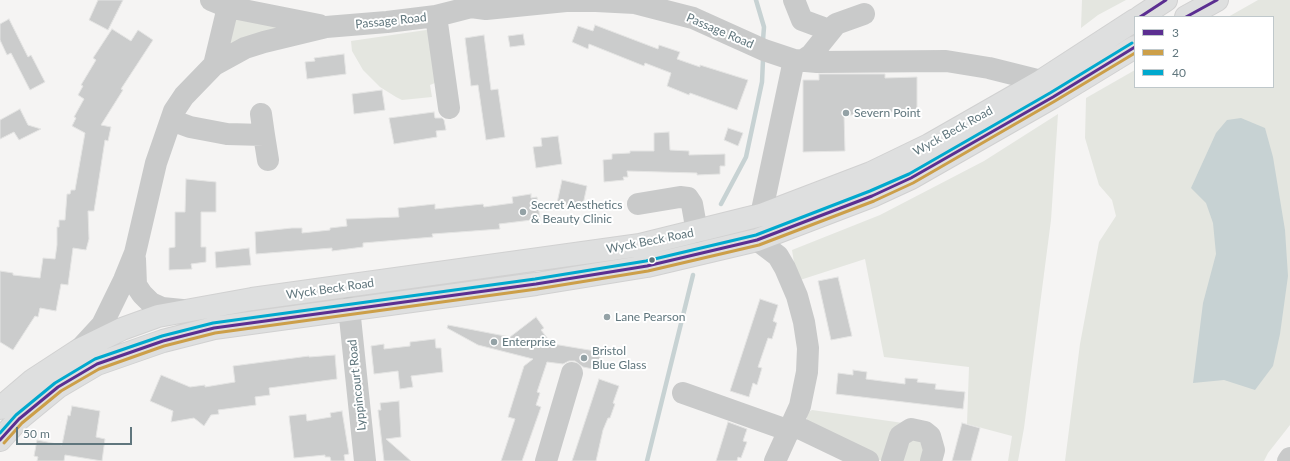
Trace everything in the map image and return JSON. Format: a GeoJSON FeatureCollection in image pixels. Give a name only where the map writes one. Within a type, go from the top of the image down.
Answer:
{"type":"FeatureCollection","features":[{"type":"Feature","properties":{"kind":"main road"},"geometry":{"type":"LineString","coordinates":[[1142,16],[1166,0]]}},
{"type":"Feature","properties":{"kind":"main road"},"geometry":{"type":"LineString","coordinates":[[1188,16],[1217,0]]}},
{"type":"Feature","properties":{"kind":"main road","name":"Wyck Beck Road"},"geometry":{"type":"LineString","coordinates":[[0,440],[20,419],[58,386],[97,364],[163,341],[214,328],[349,308],[536,284],[647,266],[757,240],[865,198],[911,178],[1049,84],[1100,43],[1134,21]]}},
{"type":"Feature","properties":{"kind":"main road","name":"Wyck Beck Road"},"geometry":{"type":"LineString","coordinates":[[122,329],[158,316],[182,310],[640,245],[761,215],[871,173],[929,146],[1049,84],[1103,67],[1134,48]]}},
{"type":"Feature","properties":{"kind":"main road","name":"Passage Road"},"geometry":{"type":"LineString","coordinates":[[0,408],[33,380],[79,350],[122,329]]}},
{"type":"Feature","properties":{"kind":"street","name":"Passage Road"},"geometry":{"type":"LineString","coordinates":[[79,350],[90,340],[108,315],[135,253],[156,163],[170,120],[184,96],[214,65],[245,48],[326,27],[436,16],[477,2],[486,9],[566,1],[595,0],[635,3],[693,18],[764,50],[798,60],[835,63],[858,68],[946,61],[989,68],[1049,84]]}},
{"type":"Feature","properties":{"kind":"street"},"geometry":{"type":"LineString","coordinates":[[794,0],[802,20],[829,30]]}},
{"type":"Feature","properties":{"kind":"street"},"geometry":{"type":"LineString","coordinates":[[214,65],[220,3]]}},
{"type":"Feature","properties":{"kind":"street","name":"Passage Road"},"geometry":{"type":"LineString","coordinates":[[220,3],[326,27]]}},
{"type":"Feature","properties":{"kind":"street"},"geometry":{"type":"LineString","coordinates":[[761,215],[798,60],[811,55],[829,30],[836,24],[864,14]]}},
{"type":"Feature","properties":{"kind":"street"},"geometry":{"type":"LineString","coordinates":[[436,16],[443,95]]}},
{"type":"Feature","properties":{"kind":"street"},"geometry":{"type":"LineString","coordinates":[[829,30],[831,54],[835,63]]}},
{"type":"Feature","properties":{"kind":"street"},"geometry":{"type":"LineString","coordinates":[[261,114],[268,160]]}},
{"type":"Feature","properties":{"kind":"street"},"geometry":{"type":"LineString","coordinates":[[170,120],[190,127],[227,134],[264,135]]}},
{"type":"Feature","properties":{"kind":"street"},"geometry":{"type":"LineString","coordinates":[[638,205],[680,197],[688,198],[692,204],[697,232]]}},
{"type":"Feature","properties":{"kind":"street"},"geometry":{"type":"LineString","coordinates":[[757,240],[778,256],[785,268],[804,322],[808,348],[804,392],[791,428],[775,461]]}},
{"type":"Feature","properties":{"kind":"street","name":"Passage Road"},"geometry":{"type":"LineString","coordinates":[[135,253],[136,285],[142,294],[151,303],[162,308],[182,310]]}},
{"type":"Feature","properties":{"kind":"street","name":"Lyppincourt Road"},"geometry":{"type":"LineString","coordinates":[[349,308],[365,461]]}},
{"type":"Feature","properties":{"kind":"street"},"geometry":{"type":"LineString","coordinates":[[546,461],[572,374]]}},
{"type":"Feature","properties":{"kind":"street"},"geometry":{"type":"LineString","coordinates":[[684,393],[791,428],[868,461]]}},
{"type":"Feature","properties":{"kind":"street"},"geometry":{"type":"LineString","coordinates":[[892,461],[900,436],[912,429],[925,432],[930,436],[934,450],[931,461]]}},
{"type":"Feature","properties":{"kind":"shaded area"},"geometry":{"type":"Polygon","coordinates":[[[1082,0],[1126,0],[1098,15],[1081,28],[1082,0]]]}},
{"type":"Feature","properties":{"kind":"shaded area"},"geometry":{"type":"Polygon","coordinates":[[[1258,0],[1290,0],[1290,425],[1268,453],[1264,461],[1065,461],[1080,344],[1099,242],[1116,216],[1112,200],[1099,185],[1085,138],[1086,98],[1134,71],[1134,88],[1274,88],[1274,16],[1230,16],[1258,0]]]}},
{"type":"Feature","properties":{"kind":"shaded area"},"geometry":{"type":"Polygon","coordinates":[[[233,17],[293,28],[226,48],[233,17]]]}},
{"type":"Feature","properties":{"kind":"shaded area"},"geometry":{"type":"Polygon","coordinates":[[[433,29],[435,83],[430,85],[432,97],[402,100],[396,97],[380,87],[363,70],[352,51],[351,41],[433,29]]]}},
{"type":"Feature","properties":{"kind":"shaded area"},"geometry":{"type":"Polygon","coordinates":[[[1058,114],[1051,220],[1024,428],[1018,461],[1008,461],[1012,436],[967,424],[969,367],[884,357],[865,259],[797,281],[792,250],[880,215],[984,161],[1058,114]]]}},
{"type":"Feature","properties":{"kind":"shaded area"},"geometry":{"type":"Polygon","coordinates":[[[1241,118],[1265,128],[1273,157],[1285,230],[1288,276],[1280,334],[1273,366],[1255,390],[1224,380],[1193,383],[1203,303],[1216,254],[1213,223],[1206,203],[1191,188],[1216,133],[1227,120],[1241,118]]]}},
{"type":"Feature","properties":{"kind":"shaded area"},"geometry":{"type":"Polygon","coordinates":[[[812,410],[903,423],[882,460],[874,461],[807,423],[807,413],[812,410]]]}},
{"type":"Feature","properties":{"kind":"shaded area"},"geometry":{"type":"Polygon","coordinates":[[[913,436],[927,447],[922,461],[900,461],[913,436]]]}},
{"type":"Feature","properties":{"kind":"building"},"geometry":{"type":"Polygon","coordinates":[[[98,0],[123,0],[108,30],[89,20],[98,0]]]}},
{"type":"Feature","properties":{"kind":"building"},"geometry":{"type":"Polygon","coordinates":[[[9,19],[28,57],[31,55],[45,82],[30,90],[11,53],[7,55],[0,40],[0,24],[9,19]]]}},
{"type":"Feature","properties":{"kind":"building"},"geometry":{"type":"Polygon","coordinates":[[[595,25],[658,49],[659,45],[680,52],[677,59],[748,80],[737,110],[690,93],[689,95],[667,86],[671,73],[645,63],[644,66],[589,44],[588,49],[572,42],[578,26],[593,31],[595,25]]]}},
{"type":"Feature","properties":{"kind":"building"},"geometry":{"type":"Polygon","coordinates":[[[112,29],[131,41],[138,30],[153,40],[121,89],[123,90],[101,125],[111,127],[108,141],[105,140],[94,211],[88,211],[89,239],[86,250],[73,248],[68,285],[61,284],[56,311],[40,308],[38,317],[35,316],[13,350],[0,342],[0,271],[13,273],[13,275],[40,278],[43,258],[55,259],[57,227],[59,227],[59,220],[65,220],[67,194],[70,194],[71,190],[75,190],[85,133],[72,126],[76,118],[74,117],[84,99],[78,95],[83,86],[81,85],[96,60],[93,58],[112,29]]]}},
{"type":"Feature","properties":{"kind":"building"},"geometry":{"type":"Polygon","coordinates":[[[523,34],[525,45],[510,47],[508,36],[523,34]]]}},
{"type":"Feature","properties":{"kind":"building"},"geometry":{"type":"Polygon","coordinates":[[[484,35],[491,90],[498,89],[505,137],[486,140],[478,85],[471,86],[465,38],[484,35]]]}},
{"type":"Feature","properties":{"kind":"building"},"geometry":{"type":"Polygon","coordinates":[[[344,54],[346,74],[307,79],[305,62],[315,61],[314,58],[344,54]]]}},
{"type":"Feature","properties":{"kind":"building","name":"Severn Point"},"geometry":{"type":"Polygon","coordinates":[[[819,74],[885,74],[885,78],[917,77],[917,112],[889,112],[889,115],[844,115],[845,151],[803,152],[803,80],[819,80],[819,74]]]}},
{"type":"Feature","properties":{"kind":"building"},"geometry":{"type":"Polygon","coordinates":[[[382,90],[385,110],[354,114],[352,94],[382,90]]]}},
{"type":"Feature","properties":{"kind":"building"},"geometry":{"type":"Polygon","coordinates":[[[20,109],[28,125],[41,129],[19,140],[14,132],[0,139],[0,120],[20,109]]]}},
{"type":"Feature","properties":{"kind":"building"},"geometry":{"type":"Polygon","coordinates":[[[434,112],[435,118],[442,118],[444,120],[446,130],[436,131],[437,137],[394,144],[389,118],[434,112]]]}},
{"type":"Feature","properties":{"kind":"building"},"geometry":{"type":"Polygon","coordinates":[[[728,128],[743,133],[738,146],[724,140],[728,128]]]}},
{"type":"Feature","properties":{"kind":"building"},"geometry":{"type":"Polygon","coordinates":[[[669,132],[670,150],[689,151],[689,155],[725,154],[725,166],[720,166],[720,174],[697,175],[697,173],[627,171],[628,177],[623,177],[624,180],[604,182],[603,160],[612,159],[612,154],[630,153],[630,151],[654,151],[654,133],[669,132]]]}},
{"type":"Feature","properties":{"kind":"building"},"geometry":{"type":"Polygon","coordinates":[[[558,136],[562,164],[536,168],[533,147],[542,146],[541,138],[558,136]]]}},
{"type":"Feature","properties":{"kind":"building"},"geometry":{"type":"Polygon","coordinates":[[[186,179],[216,182],[216,212],[201,212],[201,247],[206,247],[206,262],[191,264],[192,269],[169,270],[169,248],[175,247],[175,212],[185,212],[186,179]]]}},
{"type":"Feature","properties":{"kind":"building"},"geometry":{"type":"Polygon","coordinates":[[[562,180],[587,186],[582,209],[557,203],[562,180]]]}},
{"type":"Feature","properties":{"kind":"building"},"geometry":{"type":"Polygon","coordinates":[[[531,194],[531,198],[537,197],[540,219],[499,224],[500,229],[432,234],[433,237],[363,243],[363,247],[332,251],[332,248],[256,254],[255,232],[292,228],[302,228],[302,233],[330,230],[330,228],[347,226],[346,219],[399,217],[398,208],[435,204],[435,209],[483,204],[484,207],[513,203],[512,197],[531,194]]]}},
{"type":"Feature","properties":{"kind":"building"},"geometry":{"type":"Polygon","coordinates":[[[249,248],[251,265],[216,268],[215,252],[249,248]]]}},
{"type":"Feature","properties":{"kind":"building"},"geometry":{"type":"Polygon","coordinates":[[[838,277],[852,336],[831,340],[818,281],[838,277]]]}},
{"type":"Feature","properties":{"kind":"building"},"geometry":{"type":"Polygon","coordinates":[[[760,299],[778,305],[773,321],[777,323],[772,339],[768,338],[758,367],[762,368],[757,385],[753,383],[749,397],[730,391],[760,299]]]}},
{"type":"Feature","properties":{"kind":"building"},"geometry":{"type":"Polygon","coordinates":[[[536,317],[544,328],[541,330],[552,344],[554,343],[553,344],[601,352],[598,370],[583,367],[575,361],[569,361],[563,364],[547,362],[537,392],[540,393],[536,405],[541,407],[522,461],[501,461],[515,419],[508,417],[524,366],[533,359],[478,345],[447,328],[448,325],[510,337],[536,317]]]}},
{"type":"Feature","properties":{"kind":"building"},"geometry":{"type":"Polygon","coordinates":[[[435,339],[436,348],[441,348],[443,372],[411,376],[413,387],[400,389],[398,371],[374,374],[371,346],[384,344],[384,349],[410,346],[410,342],[435,339]]]}},
{"type":"Feature","properties":{"kind":"building"},"geometry":{"type":"Polygon","coordinates":[[[335,355],[337,379],[269,388],[270,395],[255,397],[256,405],[218,410],[219,414],[211,415],[204,426],[194,418],[171,422],[173,411],[150,401],[161,375],[190,387],[205,385],[205,387],[235,382],[233,366],[309,356],[335,355]]]}},
{"type":"Feature","properties":{"kind":"building"},"geometry":{"type":"Polygon","coordinates":[[[853,370],[867,372],[866,379],[905,384],[905,378],[918,379],[917,382],[936,384],[935,389],[965,392],[963,409],[836,394],[838,373],[853,375],[853,370]]]}},
{"type":"Feature","properties":{"kind":"building"},"geometry":{"type":"Polygon","coordinates":[[[599,379],[619,386],[613,403],[615,404],[610,418],[608,418],[603,430],[596,461],[572,461],[599,379]]]}},
{"type":"Feature","properties":{"kind":"building"},"geometry":{"type":"Polygon","coordinates":[[[399,401],[401,437],[386,439],[411,461],[384,461],[378,410],[381,410],[380,403],[399,401]]]}},
{"type":"Feature","properties":{"kind":"building"},"geometry":{"type":"Polygon","coordinates":[[[72,406],[100,411],[96,437],[105,439],[102,461],[65,455],[64,461],[37,461],[38,457],[34,456],[37,440],[62,445],[68,415],[70,416],[72,406]]]}},
{"type":"Feature","properties":{"kind":"building"},"geometry":{"type":"Polygon","coordinates":[[[342,411],[349,454],[344,455],[345,461],[331,461],[330,457],[325,457],[325,455],[294,458],[289,416],[306,414],[307,421],[331,417],[330,413],[342,411]]]}},
{"type":"Feature","properties":{"kind":"building"},"geometry":{"type":"Polygon","coordinates":[[[728,422],[747,429],[743,441],[747,442],[741,458],[738,457],[737,461],[716,461],[728,422]]]}},
{"type":"Feature","properties":{"kind":"building"},"geometry":{"type":"Polygon","coordinates":[[[962,423],[980,428],[971,461],[952,461],[962,423]]]}},
{"type":"Feature","properties":{"kind":"waterway"},"geometry":{"type":"LineString","coordinates":[[756,0],[764,27],[763,40]]}},
{"type":"Feature","properties":{"kind":"waterway"},"geometry":{"type":"LineString","coordinates":[[721,204],[746,157],[762,82],[763,60]]}},
{"type":"Feature","properties":{"kind":"waterway"},"geometry":{"type":"LineString","coordinates":[[647,461],[693,275]]}},
{"type":"Feature","properties":{"kind":"transit line","name":"3"},"geometry":{"type":"LineString","coordinates":[[1142,16],[1166,0]]}},
{"type":"Feature","properties":{"kind":"transit line","name":"3"},"geometry":{"type":"LineString","coordinates":[[1188,16],[1217,0]]}},
{"type":"Feature","properties":{"kind":"transit line","name":"40"},"geometry":{"type":"LineString","coordinates":[[0,433],[16,415],[55,383],[95,359],[162,336],[213,323],[535,279],[646,261],[756,235],[870,191],[909,174],[1050,93],[1132,43]]}},
{"type":"Feature","properties":{"kind":"transit line","name":"3"},"geometry":{"type":"LineString","coordinates":[[0,440],[19,419],[58,387],[97,364],[163,341],[214,328],[536,284],[647,266],[757,240],[872,196],[911,178],[1053,97],[1134,48]]}},
{"type":"Feature","properties":{"kind":"transit line","name":"2"},"geometry":{"type":"LineString","coordinates":[[4,443],[22,423],[61,391],[99,369],[164,346],[215,333],[537,289],[648,271],[759,245],[874,201],[913,183],[1134,54]]}},
{"type":"Feature","properties":{"kind":"place","name":"Severn Point"},"geometry":{"type":"Point","coordinates":[846,113]}},
{"type":"Feature","properties":{"kind":"place","name":"Secret Aesthetics & Beauty Clinic"},"geometry":{"type":"Point","coordinates":[523,212]}},
{"type":"Feature","properties":{"kind":"place","name":"Lane Pearson"},"geometry":{"type":"Point","coordinates":[607,317]}},
{"type":"Feature","properties":{"kind":"place","name":"Enterprise"},"geometry":{"type":"Point","coordinates":[494,342]}},
{"type":"Feature","properties":{"kind":"place","name":"Bristol Blue Glass"},"geometry":{"type":"Point","coordinates":[584,358]}}]}
